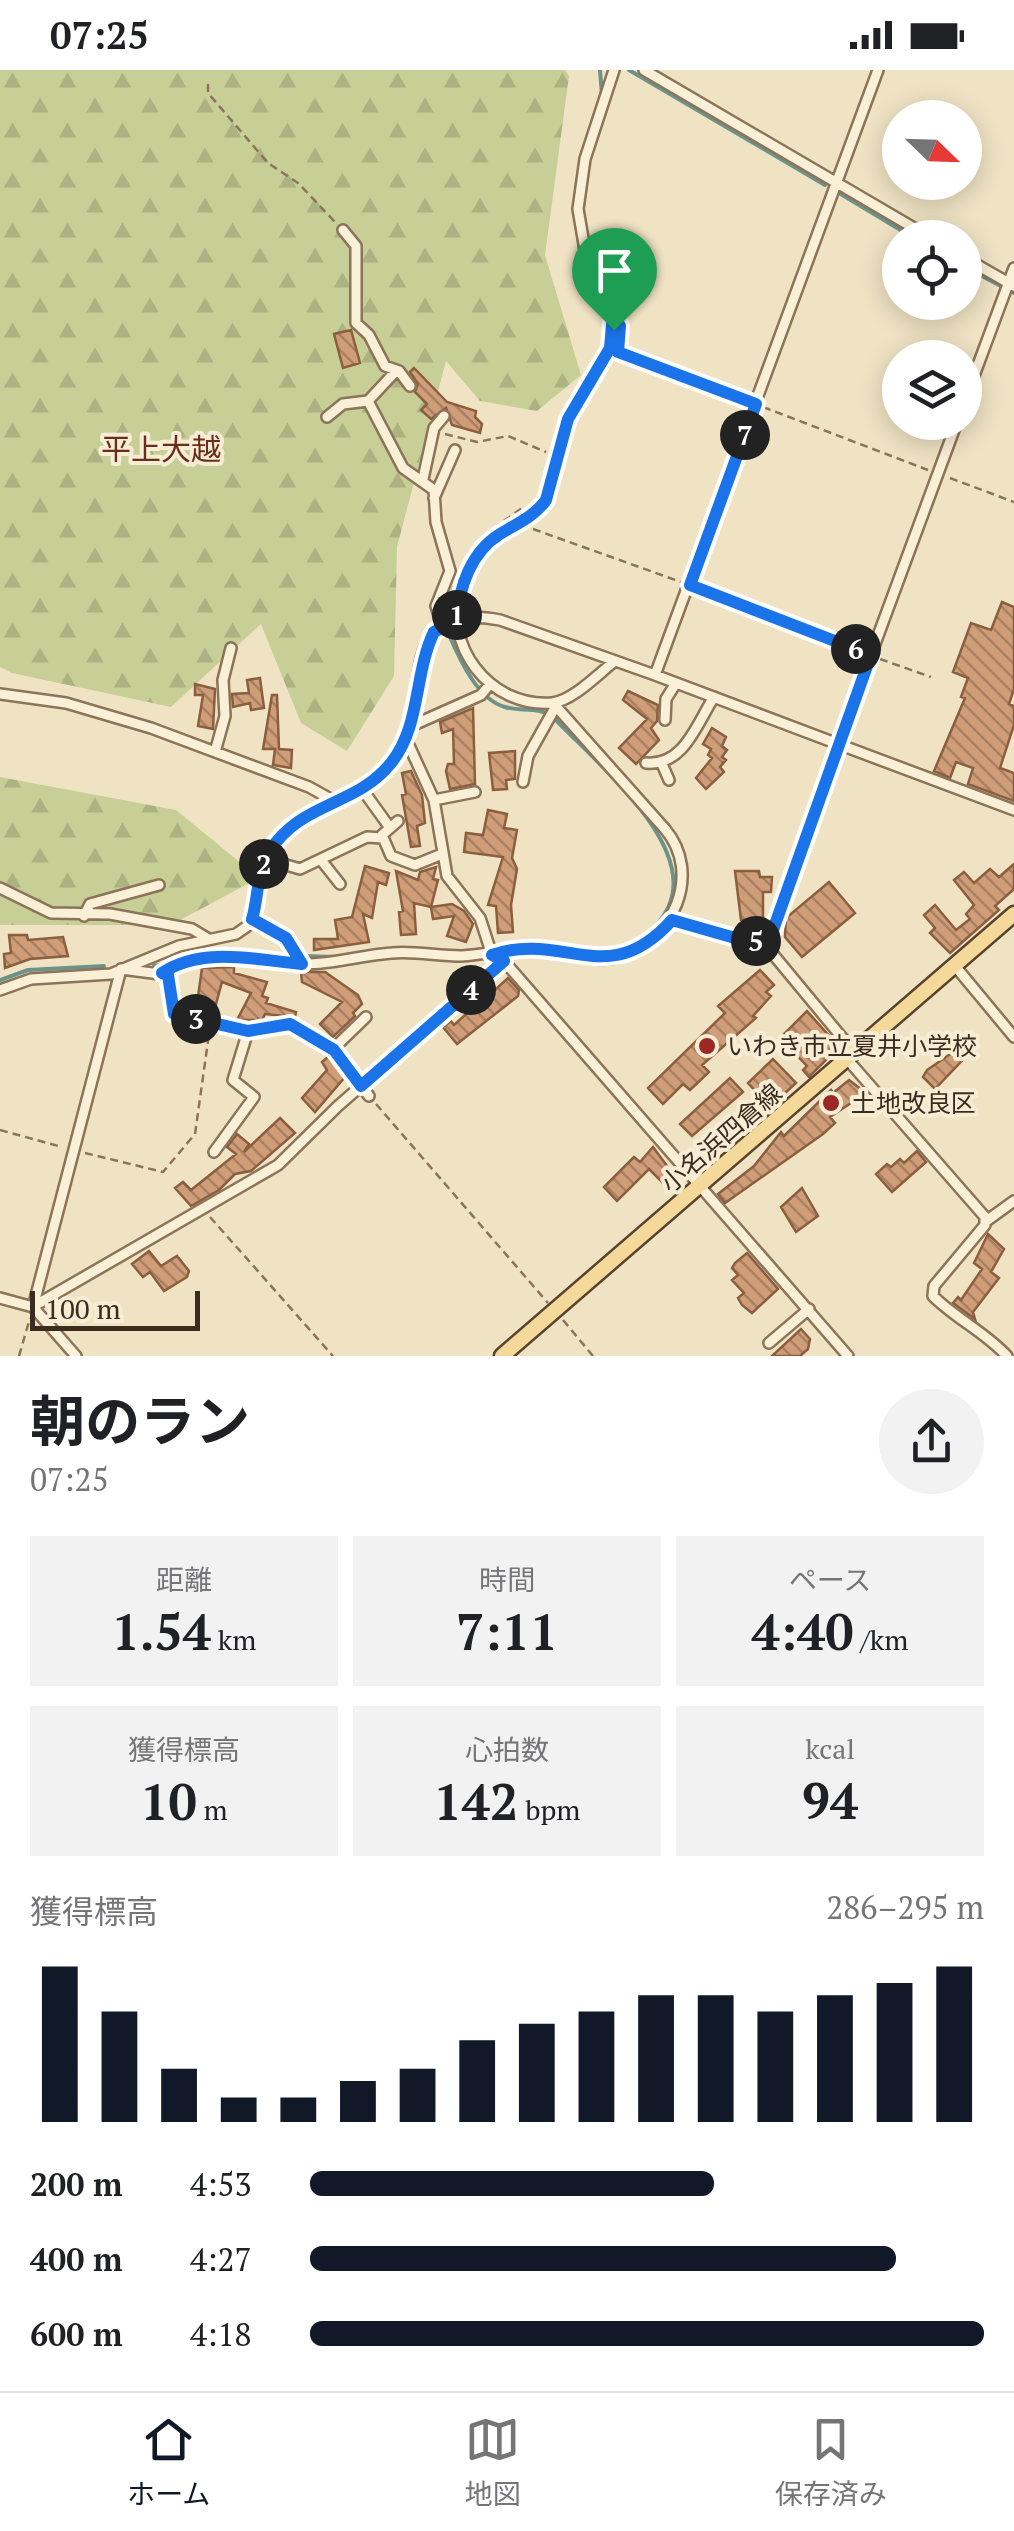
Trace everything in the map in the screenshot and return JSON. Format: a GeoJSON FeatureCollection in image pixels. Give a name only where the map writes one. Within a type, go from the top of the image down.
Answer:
{"type":"FeatureCollection","features":[{"type":"Feature","properties":{"kind":"main road","name":"小名浜四倉線"},"geometry":{"type":"LineString","coordinates":[[502,1356],[1014,914]]}},
{"type":"Feature","properties":{"kind":"street"},"geometry":{"type":"LineString","coordinates":[[121,970],[165,970],[214,957],[300,960],[392,952],[530,948],[593,959],[617,958],[644,946],[672,920],[681,878],[670,834],[552,709],[485,690],[457,634],[462,584],[487,544],[539,510],[546,500],[568,419],[610,348],[613,313],[585,250],[578,208],[584,159],[614,70]]}},
{"type":"Feature","properties":{"kind":"street"},"geometry":{"type":"LineString","coordinates":[[644,70],[901,220]]}},
{"type":"Feature","properties":{"kind":"street"},"geometry":{"type":"LineString","coordinates":[[655,675],[878,70]]}},
{"type":"Feature","properties":{"kind":"street"},"geometry":{"type":"LineString","coordinates":[[344,230],[356,246],[356,323],[369,335],[385,366],[410,386]]}},
{"type":"Feature","properties":{"kind":"street"},"geometry":{"type":"LineString","coordinates":[[982,356],[1014,268]]}},
{"type":"Feature","properties":{"kind":"street"},"geometry":{"type":"LineString","coordinates":[[982,270],[1008,288]]}},
{"type":"Feature","properties":{"kind":"street"},"geometry":{"type":"LineString","coordinates":[[327,417],[343,404],[368,401],[395,372]]}},
{"type":"Feature","properties":{"kind":"street"},"geometry":{"type":"LineString","coordinates":[[368,401],[403,468],[423,479],[434,498],[450,570],[436,606],[442,626]]}},
{"type":"Feature","properties":{"kind":"street"},"geometry":{"type":"LineString","coordinates":[[423,479],[434,426],[444,416]]}},
{"type":"Feature","properties":{"kind":"street"},"geometry":{"type":"LineString","coordinates":[[767,947],[950,440]]}},
{"type":"Feature","properties":{"kind":"street"},"geometry":{"type":"LineString","coordinates":[[434,498],[455,450]]}},
{"type":"Feature","properties":{"kind":"street"},"geometry":{"type":"LineString","coordinates":[[0,990],[31,979],[111,974],[206,938],[236,934],[252,919],[266,859],[292,824],[320,805],[362,789],[390,764],[406,740],[426,646],[442,626],[457,619],[500,620],[1014,810]]}},
{"type":"Feature","properties":{"kind":"street"},"geometry":{"type":"LineString","coordinates":[[215,752],[225,716],[223,680],[231,648]]}},
{"type":"Feature","properties":{"kind":"street"},"geometry":{"type":"LineString","coordinates":[[523,782],[528,756],[552,709],[616,660]]}},
{"type":"Feature","properties":{"kind":"street"},"geometry":{"type":"LineString","coordinates":[[665,720],[666,699],[676,682]]}},
{"type":"Feature","properties":{"kind":"street"},"geometry":{"type":"LineString","coordinates":[[409,727],[485,690]]}},
{"type":"Feature","properties":{"kind":"street"},"geometry":{"type":"LineString","coordinates":[[0,694],[66,703],[151,728],[309,786],[336,802]]}},
{"type":"Feature","properties":{"kind":"street"},"geometry":{"type":"LineString","coordinates":[[646,763],[662,764],[684,746],[714,697]]}},
{"type":"Feature","properties":{"kind":"street"},"geometry":{"type":"LineString","coordinates":[[406,740],[434,800],[442,854],[455,890],[480,918],[490,951],[504,961],[848,1356]]}},
{"type":"Feature","properties":{"kind":"street"},"geometry":{"type":"LineString","coordinates":[[662,764],[669,780]]}},
{"type":"Feature","properties":{"kind":"street"},"geometry":{"type":"LineString","coordinates":[[362,789],[393,823],[382,838]]}},
{"type":"Feature","properties":{"kind":"street"},"geometry":{"type":"LineString","coordinates":[[434,800],[475,792]]}},
{"type":"Feature","properties":{"kind":"street"},"geometry":{"type":"LineString","coordinates":[[266,859],[292,870],[367,837],[382,838]]}},
{"type":"Feature","properties":{"kind":"street"},"geometry":{"type":"LineString","coordinates":[[382,838],[388,853],[408,864],[442,854]]}},
{"type":"Feature","properties":{"kind":"street"},"geometry":{"type":"LineString","coordinates":[[321,860],[340,884]]}},
{"type":"Feature","properties":{"kind":"street"},"geometry":{"type":"LineString","coordinates":[[84,916],[90,904],[159,884]]}},
{"type":"Feature","properties":{"kind":"street"},"geometry":{"type":"LineString","coordinates":[[0,888],[51,914],[110,914],[171,924],[206,938]]}},
{"type":"Feature","properties":{"kind":"street"},"geometry":{"type":"LineString","coordinates":[[252,919],[286,938],[300,960]]}},
{"type":"Feature","properties":{"kind":"street"},"geometry":{"type":"LineString","coordinates":[[672,920],[767,947],[985,1222]]}},
{"type":"Feature","properties":{"kind":"street"},"geometry":{"type":"LineString","coordinates":[[165,970],[177,950]]}},
{"type":"Feature","properties":{"kind":"street"},"geometry":{"type":"LineString","coordinates":[[33,1307],[278,1164],[504,961]]}},
{"type":"Feature","properties":{"kind":"street"},"geometry":{"type":"LineString","coordinates":[[954,966],[1014,1037]]}},
{"type":"Feature","properties":{"kind":"street"},"geometry":{"type":"LineString","coordinates":[[33,1307],[121,970]]}},
{"type":"Feature","properties":{"kind":"street"},"geometry":{"type":"LineString","coordinates":[[165,970],[174,1014],[248,1031],[290,1024],[333,1049],[369,1096]]}},
{"type":"Feature","properties":{"kind":"street"},"geometry":{"type":"LineString","coordinates":[[333,1049],[366,1017]]}},
{"type":"Feature","properties":{"kind":"street"},"geometry":{"type":"LineString","coordinates":[[214,1152],[254,1097],[233,1080],[248,1031]]}},
{"type":"Feature","properties":{"kind":"street"},"geometry":{"type":"LineString","coordinates":[[1014,1201],[985,1222],[934,1286],[934,1296],[1004,1355],[1014,1347]]}},
{"type":"Feature","properties":{"kind":"street"},"geometry":{"type":"LineString","coordinates":[[0,1298],[33,1307],[76,1356]]}},
{"type":"Feature","properties":{"kind":"street"},"geometry":{"type":"LineString","coordinates":[[769,1343],[809,1309]]}},
{"type":"Feature","properties":{"kind":"path"},"geometry":{"type":"LineString","coordinates":[[208,84],[208,93],[268,163],[298,184],[344,230]]}},
{"type":"Feature","properties":{"kind":"path"},"geometry":{"type":"LineString","coordinates":[[618,340],[618,352],[1014,502]]}},
{"type":"Feature","properties":{"kind":"path"},"geometry":{"type":"LineString","coordinates":[[434,426],[452,437],[477,442],[508,436],[549,453]]}},
{"type":"Feature","properties":{"kind":"path"},"geometry":{"type":"LineString","coordinates":[[474,547],[491,528],[535,499]]}},
{"type":"Feature","properties":{"kind":"path"},"geometry":{"type":"LineString","coordinates":[[526,527],[931,678]]}},
{"type":"Feature","properties":{"kind":"path"},"geometry":{"type":"LineString","coordinates":[[0,1130],[163,1172],[195,1134],[210,1022]]}},
{"type":"Feature","properties":{"kind":"path"},"geometry":{"type":"LineString","coordinates":[[369,1096],[593,1356]]}},
{"type":"Feature","properties":{"kind":"path"},"geometry":{"type":"LineString","coordinates":[[202,1208],[333,1356]]}},
{"type":"Feature","properties":{"kind":"path"},"geometry":{"type":"LineString","coordinates":[[19,1356],[33,1307]]}},
{"type":"Feature","properties":{"kind":"green space"},"geometry":{"type":"Polygon","coordinates":[[[0,70],[565,70],[569,76],[545,255],[581,375],[537,411],[480,401],[446,361],[397,547],[394,676],[347,751],[301,723],[261,624],[171,707],[12,673],[0,667],[0,70]]]}},
{"type":"Feature","properties":{"kind":"green space"},"geometry":{"type":"Polygon","coordinates":[[[0,777],[176,810],[259,878],[171,925],[0,925],[0,777]]]}},
{"type":"Feature","properties":{"kind":"building"},"geometry":{"type":"Polygon","coordinates":[[[351,330],[360,363],[343,368],[334,334],[351,330]]]}},
{"type":"Feature","properties":{"kind":"building"},"geometry":{"type":"Polygon","coordinates":[[[414,368],[447,402],[476,411],[475,417],[482,424],[480,433],[452,425],[446,408],[431,419],[421,410],[427,404],[415,392],[418,384],[410,372],[414,368]]]}},
{"type":"Feature","properties":{"kind":"building"},"geometry":{"type":"Polygon","coordinates":[[[1002,602],[1014,607],[1014,689],[1009,704],[1014,706],[1014,725],[1000,768],[1014,773],[1014,801],[968,784],[973,768],[956,762],[950,778],[934,771],[965,698],[961,697],[968,678],[953,672],[971,623],[991,630],[1002,602]]]}},
{"type":"Feature","properties":{"kind":"building"},"geometry":{"type":"Polygon","coordinates":[[[260,678],[264,708],[251,710],[250,703],[233,707],[232,694],[249,693],[247,680],[260,678]]]}},
{"type":"Feature","properties":{"kind":"building"},"geometry":{"type":"Polygon","coordinates":[[[195,684],[215,689],[213,729],[198,726],[203,695],[195,695],[195,684]]]}},
{"type":"Feature","properties":{"kind":"building"},"geometry":{"type":"Polygon","coordinates":[[[628,691],[658,705],[657,721],[651,728],[659,740],[636,764],[619,748],[647,719],[623,700],[628,691]]]}},
{"type":"Feature","properties":{"kind":"building"},"geometry":{"type":"Polygon","coordinates":[[[272,695],[277,695],[279,749],[292,750],[291,768],[273,765],[275,749],[263,749],[272,695]]]}},
{"type":"Feature","properties":{"kind":"building"},"geometry":{"type":"Polygon","coordinates":[[[473,708],[475,784],[450,789],[446,771],[448,764],[454,764],[453,729],[442,733],[440,722],[473,708]]]}},
{"type":"Feature","properties":{"kind":"building"},"geometry":{"type":"Polygon","coordinates":[[[712,728],[726,737],[722,746],[727,750],[720,767],[724,772],[706,789],[696,778],[712,758],[708,755],[711,749],[703,744],[712,728]]]}},
{"type":"Feature","properties":{"kind":"building"},"geometry":{"type":"Polygon","coordinates":[[[515,751],[515,779],[506,780],[507,789],[493,790],[489,753],[515,751]]]}},
{"type":"Feature","properties":{"kind":"building"},"geometry":{"type":"Polygon","coordinates":[[[411,771],[422,795],[425,823],[417,826],[420,846],[411,847],[402,773],[411,771]]]}},
{"type":"Feature","properties":{"kind":"building"},"geometry":{"type":"Polygon","coordinates":[[[488,810],[507,814],[504,828],[517,830],[512,858],[517,869],[511,905],[513,932],[498,933],[496,906],[488,905],[503,857],[464,852],[466,833],[483,835],[488,810]]]}},
{"type":"Feature","properties":{"kind":"building"},"geometry":{"type":"Polygon","coordinates":[[[1014,864],[1014,889],[995,906],[999,910],[950,953],[930,933],[935,928],[924,915],[935,905],[956,930],[970,919],[966,914],[974,905],[954,880],[964,872],[974,883],[990,869],[999,877],[1014,864]]]}},
{"type":"Feature","properties":{"kind":"building"},"geometry":{"type":"Polygon","coordinates":[[[365,866],[389,873],[386,885],[378,882],[372,918],[363,914],[369,942],[314,950],[314,939],[338,939],[335,920],[352,917],[365,866]]]}},
{"type":"Feature","properties":{"kind":"building"},"geometry":{"type":"Polygon","coordinates":[[[436,867],[433,879],[438,880],[431,907],[414,903],[416,934],[401,935],[399,912],[403,911],[396,871],[418,880],[420,872],[436,867]]]}},
{"type":"Feature","properties":{"kind":"building"},"geometry":{"type":"Polygon","coordinates":[[[735,871],[759,871],[760,877],[772,877],[771,892],[763,892],[763,932],[750,932],[747,920],[741,920],[735,871]]]}},
{"type":"Feature","properties":{"kind":"building"},"geometry":{"type":"Polygon","coordinates":[[[829,882],[855,913],[802,957],[785,937],[786,918],[829,882]]]}},
{"type":"Feature","properties":{"kind":"building"},"geometry":{"type":"Polygon","coordinates":[[[452,904],[464,911],[473,924],[466,942],[447,936],[454,916],[433,919],[431,907],[452,904]]]}},
{"type":"Feature","properties":{"kind":"building"},"geometry":{"type":"Polygon","coordinates":[[[9,935],[27,935],[28,940],[63,937],[68,956],[30,959],[5,968],[4,954],[11,953],[9,935]]]}},
{"type":"Feature","properties":{"kind":"building"},"geometry":{"type":"Polygon","coordinates":[[[234,967],[234,973],[267,982],[262,996],[268,998],[266,1003],[296,1012],[295,1017],[265,1014],[262,1020],[237,1020],[251,993],[222,982],[213,1015],[196,1011],[202,968],[234,967]]]}},
{"type":"Feature","properties":{"kind":"building","name":"いわき市立夏井小学校"},"geometry":{"type":"Polygon","coordinates":[[[760,970],[774,985],[766,992],[771,996],[753,1016],[756,1018],[702,1065],[709,1072],[690,1090],[683,1084],[663,1104],[648,1088],[725,1013],[718,1006],[760,970]]]}},
{"type":"Feature","properties":{"kind":"building"},"geometry":{"type":"Polygon","coordinates":[[[301,972],[325,972],[358,995],[362,1004],[353,1013],[355,1016],[333,1037],[320,1024],[342,1002],[302,982],[301,972]]]}},
{"type":"Feature","properties":{"kind":"building"},"geometry":{"type":"Polygon","coordinates":[[[508,978],[519,990],[518,996],[457,1044],[443,1027],[451,1021],[454,1025],[486,996],[482,991],[491,983],[496,989],[508,978]]]}},
{"type":"Feature","properties":{"kind":"building"},"geometry":{"type":"Polygon","coordinates":[[[807,1011],[839,1047],[809,1077],[803,1070],[807,1066],[780,1038],[807,1011]]]}},
{"type":"Feature","properties":{"kind":"building"},"geometry":{"type":"Polygon","coordinates":[[[969,1041],[975,1047],[935,1089],[923,1077],[927,1070],[969,1041]]]}},
{"type":"Feature","properties":{"kind":"building"},"geometry":{"type":"Polygon","coordinates":[[[329,1056],[345,1077],[315,1112],[302,1098],[327,1070],[322,1062],[329,1056]]]}},
{"type":"Feature","properties":{"kind":"building"},"geometry":{"type":"Polygon","coordinates":[[[773,1059],[796,1083],[770,1107],[748,1083],[773,1059]]]}},
{"type":"Feature","properties":{"kind":"building"},"geometry":{"type":"Polygon","coordinates":[[[730,1078],[743,1092],[692,1136],[680,1124],[730,1078]]]}},
{"type":"Feature","properties":{"kind":"building"},"geometry":{"type":"Polygon","coordinates":[[[849,1080],[866,1093],[830,1117],[835,1123],[823,1134],[725,1203],[718,1194],[754,1166],[781,1132],[784,1136],[831,1090],[833,1093],[849,1080]]]}},
{"type":"Feature","properties":{"kind":"building"},"geometry":{"type":"Polygon","coordinates":[[[280,1118],[295,1133],[251,1171],[235,1174],[219,1190],[191,1206],[175,1188],[183,1182],[191,1190],[236,1154],[227,1147],[237,1134],[249,1144],[244,1152],[280,1118]]]}},
{"type":"Feature","properties":{"kind":"building"},"geometry":{"type":"Polygon","coordinates":[[[653,1147],[679,1182],[670,1190],[649,1169],[617,1201],[604,1187],[634,1157],[640,1162],[653,1147]]]}},
{"type":"Feature","properties":{"kind":"building"},"geometry":{"type":"Polygon","coordinates":[[[917,1151],[926,1162],[892,1192],[876,1174],[887,1164],[891,1167],[900,1159],[904,1163],[917,1151]]]}},
{"type":"Feature","properties":{"kind":"building"},"geometry":{"type":"Polygon","coordinates":[[[802,1188],[818,1216],[796,1232],[781,1207],[802,1188]]]}},
{"type":"Feature","properties":{"kind":"building"},"geometry":{"type":"Polygon","coordinates":[[[988,1234],[1004,1249],[991,1272],[999,1278],[973,1312],[975,1319],[953,1303],[958,1297],[961,1300],[982,1269],[974,1263],[988,1234]]]}},
{"type":"Feature","properties":{"kind":"building"},"geometry":{"type":"Polygon","coordinates":[[[149,1251],[161,1266],[177,1256],[189,1271],[187,1277],[164,1291],[150,1272],[143,1277],[132,1264],[149,1251]]]}},
{"type":"Feature","properties":{"kind":"building"},"geometry":{"type":"Polygon","coordinates":[[[747,1253],[778,1289],[752,1313],[742,1305],[738,1298],[744,1293],[732,1280],[738,1275],[732,1268],[747,1253]]]}},
{"type":"Feature","properties":{"kind":"building"},"geometry":{"type":"Polygon","coordinates":[[[801,1329],[810,1339],[808,1349],[800,1356],[772,1356],[801,1329]]]}},
{"type":"Feature","properties":{"kind":"waterway"},"geometry":{"type":"LineString","coordinates":[[600,70],[602,95]]}},
{"type":"Feature","properties":{"kind":"waterway"},"geometry":{"type":"LineString","coordinates":[[629,70],[825,185]]}},
{"type":"Feature","properties":{"kind":"waterway"},"geometry":{"type":"LineString","coordinates":[[575,201],[585,146]]}},
{"type":"Feature","properties":{"kind":"waterway"},"geometry":{"type":"LineString","coordinates":[[839,193],[884,220]]}},
{"type":"Feature","properties":{"kind":"waterway"},"geometry":{"type":"LineString","coordinates":[[478,550],[541,497],[560,420],[605,341],[605,316],[581,257],[575,215]]}},
{"type":"Feature","properties":{"kind":"waterway"},"geometry":{"type":"LineString","coordinates":[[982,276],[1014,293]]}},
{"type":"Feature","properties":{"kind":"waterway"},"geometry":{"type":"LineString","coordinates":[[449,616],[453,589],[464,570]]}},
{"type":"Feature","properties":{"kind":"waterway"},"geometry":{"type":"LineString","coordinates":[[450,637],[471,678],[486,696],[505,707],[553,717],[637,804],[659,837],[672,869],[671,900],[652,929],[610,955]]}},
{"type":"Feature","properties":{"kind":"waterway"},"geometry":{"type":"LineString","coordinates":[[517,945],[537,944]]}},
{"type":"Feature","properties":{"kind":"waterway"},"geometry":{"type":"LineString","coordinates":[[457,952],[503,947]]}},
{"type":"Feature","properties":{"kind":"waterway"},"geometry":{"type":"LineString","coordinates":[[368,952],[393,949]]}},
{"type":"Feature","properties":{"kind":"waterway"},"geometry":{"type":"LineString","coordinates":[[154,966],[215,953],[334,957]]}},
{"type":"Feature","properties":{"kind":"waterway"},"geometry":{"type":"LineString","coordinates":[[0,980],[28,970],[104,966]]}},
{"type":"Feature","properties":{"kind":"place","name":"いわき市立夏井小学校"},"geometry":{"type":"Point","coordinates":[707,1046]}},
{"type":"Feature","properties":{"kind":"place","name":"土地改良区"},"geometry":{"type":"Point","coordinates":[831,1103]}},
{"type":"Feature","properties":{"kind":"district","name":"平上大越"},"geometry":{"type":"Point","coordinates":[161,450]}},
{"type":"Feature","properties":{"kind":"route"},"geometry":{"type":"LineString","coordinates":[[613,313],[620,326],[618,352],[756,404],[690,585],[871,655],[767,947],[672,920],[644,946],[617,958],[593,959],[537,948],[492,955],[504,961],[361,1086],[334,1050],[290,1024],[248,1031],[174,1014],[168,975],[162,973],[184,962],[214,957],[302,964],[286,938],[252,919],[258,878],[267,854],[292,824],[320,805],[365,788],[390,764],[406,740],[426,646],[434,632],[457,619],[462,584],[487,544],[539,510],[546,500],[568,419],[610,348],[614,330],[613,313]]}}]}
